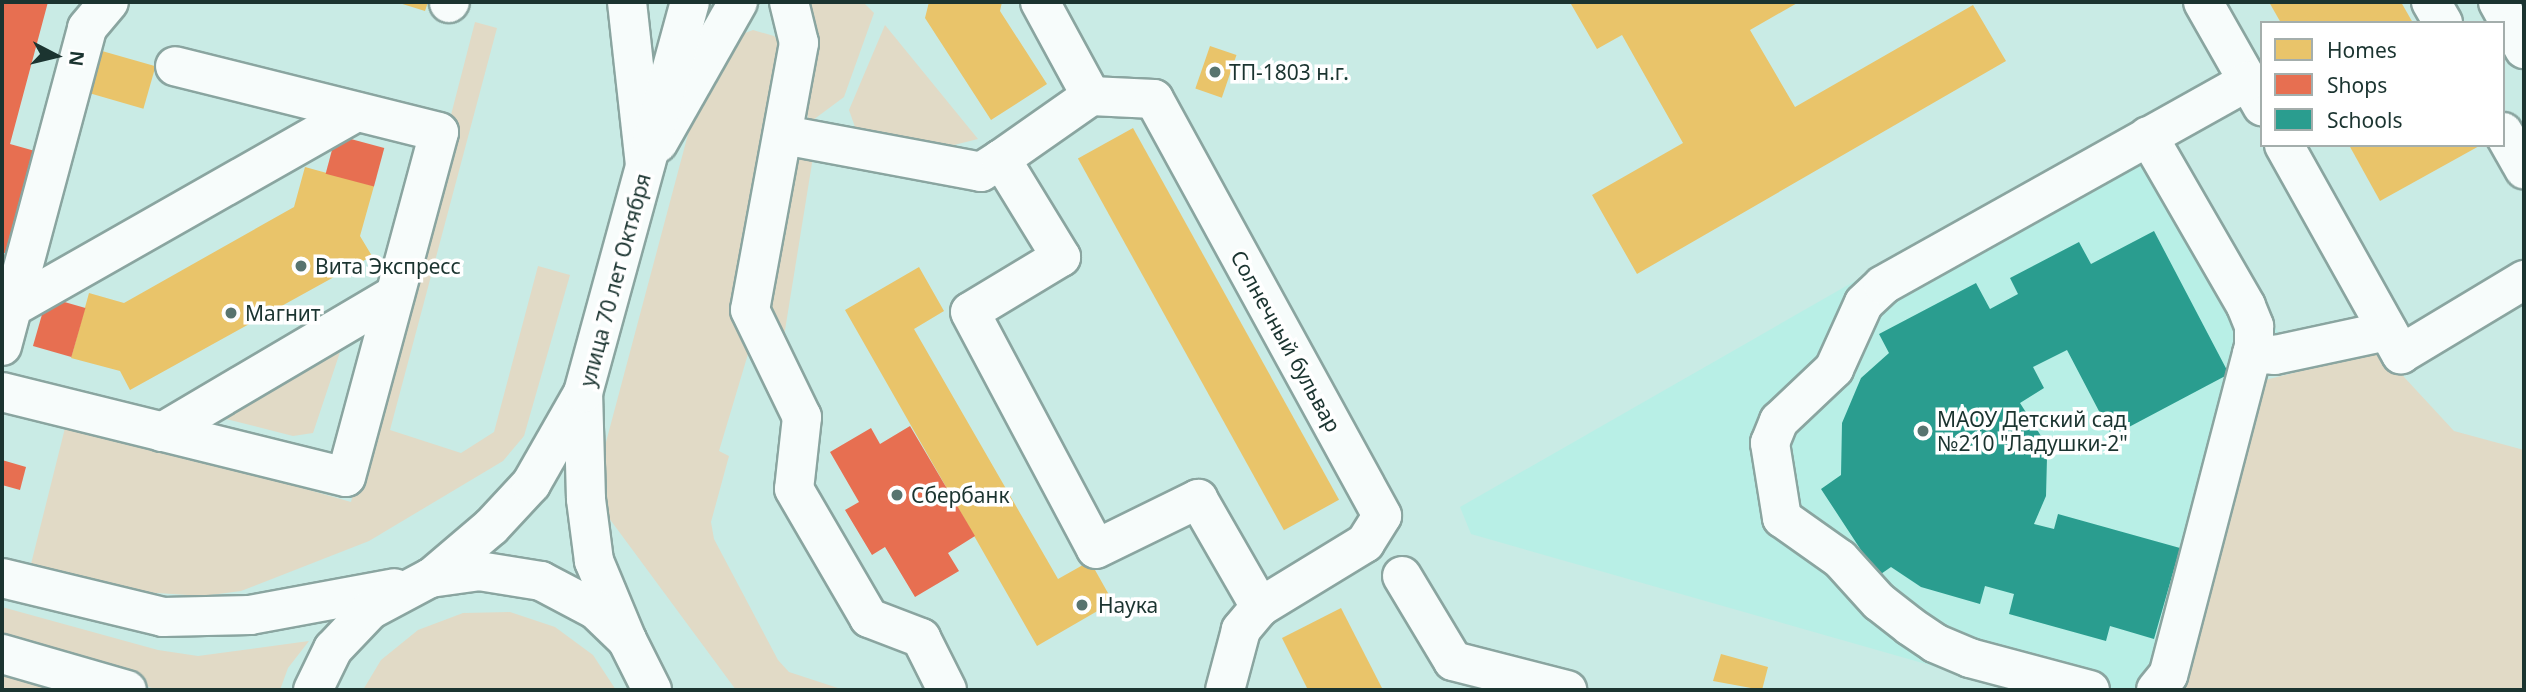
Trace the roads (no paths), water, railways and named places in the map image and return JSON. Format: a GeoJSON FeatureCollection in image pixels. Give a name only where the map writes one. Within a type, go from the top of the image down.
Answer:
{"type":"FeatureCollection","features":[{"type":"Feature","properties":{"kind":"main road"},"geometry":{"type":"LineString","coordinates":[[2,346],[86,27],[109,2]]}},
{"type":"Feature","properties":{"kind":"main road"},"geometry":{"type":"LineString","coordinates":[[627,2],[645,166]]}},
{"type":"Feature","properties":{"kind":"main road","name":"улица 70 лет Октября"},"geometry":{"type":"LineString","coordinates":[[639,663],[594,561],[586,499],[583,393],[690,2]]}},
{"type":"Feature","properties":{"kind":"main road"},"geometry":{"type":"LineString","coordinates":[[645,166],[738,2]]}},
{"type":"Feature","properties":{"kind":"main road"},"geometry":{"type":"LineString","coordinates":[[789,2],[799,43],[750,310],[802,417],[794,489],[869,618],[921,638],[947,690]]}},
{"type":"Feature","properties":{"kind":"main road"},"geometry":{"type":"LineString","coordinates":[[783,135],[981,172],[1091,96],[1040,2]]}},
{"type":"Feature","properties":{"kind":"main road"},"geometry":{"type":"LineString","coordinates":[[2090,690],[1970,658],[1910,626],[1879,602],[1840,559],[1782,518],[1770,443],[1779,421],[1834,369],[1864,303],[1883,285],[2148,136],[2255,93],[2203,2]]}},
{"type":"Feature","properties":{"kind":"main road"},"geometry":{"type":"LineString","coordinates":[[2431,2],[2442,21]]}},
{"type":"Feature","properties":{"kind":"main road"},"geometry":{"type":"LineString","coordinates":[[2498,2],[2524,49]]}},
{"type":"Feature","properties":{"kind":"main road"},"geometry":{"type":"LineString","coordinates":[[2,392],[346,477],[439,132],[176,66]]}},
{"type":"Feature","properties":{"kind":"main road","name":"Солнечный бульвар"},"geometry":{"type":"LineString","coordinates":[[1091,96],[1154,99],[1381,516],[1366,543],[1260,607],[1241,630],[1224,690]]}},
{"type":"Feature","properties":{"kind":"main road"},"geometry":{"type":"LineString","coordinates":[[13,307],[356,112]]}},
{"type":"Feature","properties":{"kind":"main road"},"geometry":{"type":"LineString","coordinates":[[2505,135],[2524,169]]}},
{"type":"Feature","properties":{"kind":"main road"},"geometry":{"type":"LineString","coordinates":[[2148,136],[2246,306],[2254,326],[2252,354],[2168,675],[2155,690]]}},
{"type":"Feature","properties":{"kind":"main road"},"geometry":{"type":"LineString","coordinates":[[2285,147],[2401,354],[2524,280]]}},
{"type":"Feature","properties":{"kind":"main road"},"geometry":{"type":"LineString","coordinates":[[1001,159],[1061,257],[970,312],[1096,550],[1198,499],[1260,607]]}},
{"type":"Feature","properties":{"kind":"main road"},"geometry":{"type":"LineString","coordinates":[[162,432],[395,295]]}},
{"type":"Feature","properties":{"kind":"main road"},"geometry":{"type":"LineString","coordinates":[[2252,354],[2274,355],[2387,331]]}},
{"type":"Feature","properties":{"kind":"main road"},"geometry":{"type":"LineString","coordinates":[[313,690],[333,649],[370,610],[424,581],[491,527],[531,484],[583,393]]}},
{"type":"Feature","properties":{"kind":"main road"},"geometry":{"type":"LineString","coordinates":[[2,578],[163,617],[250,615],[479,571],[541,581],[596,610],[639,663],[678,690]]}},
{"type":"Feature","properties":{"kind":"main road"},"geometry":{"type":"LineString","coordinates":[[1402,576],[1453,661],[1567,690]]}},
{"type":"Feature","properties":{"kind":"main road"},"geometry":{"type":"LineString","coordinates":[[2,654],[127,690]]}},
{"type":"Feature","properties":{"kind":"place","name":"ТП-1803 н.г."},"geometry":{"type":"Point","coordinates":[1215,72]}},
{"type":"Feature","properties":{"kind":"place","name":"Вита Экспресс"},"geometry":{"type":"Point","coordinates":[301,266]}},
{"type":"Feature","properties":{"kind":"place","name":"Магнит"},"geometry":{"type":"Point","coordinates":[231,313]}},
{"type":"Feature","properties":{"kind":"place","name":"МАОУ Детский сад №210 \"Ладушки-2\""},"geometry":{"type":"Point","coordinates":[1923,431]}},
{"type":"Feature","properties":{"kind":"place","name":"Сбербанк"},"geometry":{"type":"Point","coordinates":[897,495]}},
{"type":"Feature","properties":{"kind":"place","name":"Наука"},"geometry":{"type":"Point","coordinates":[1082,605]}}]}
